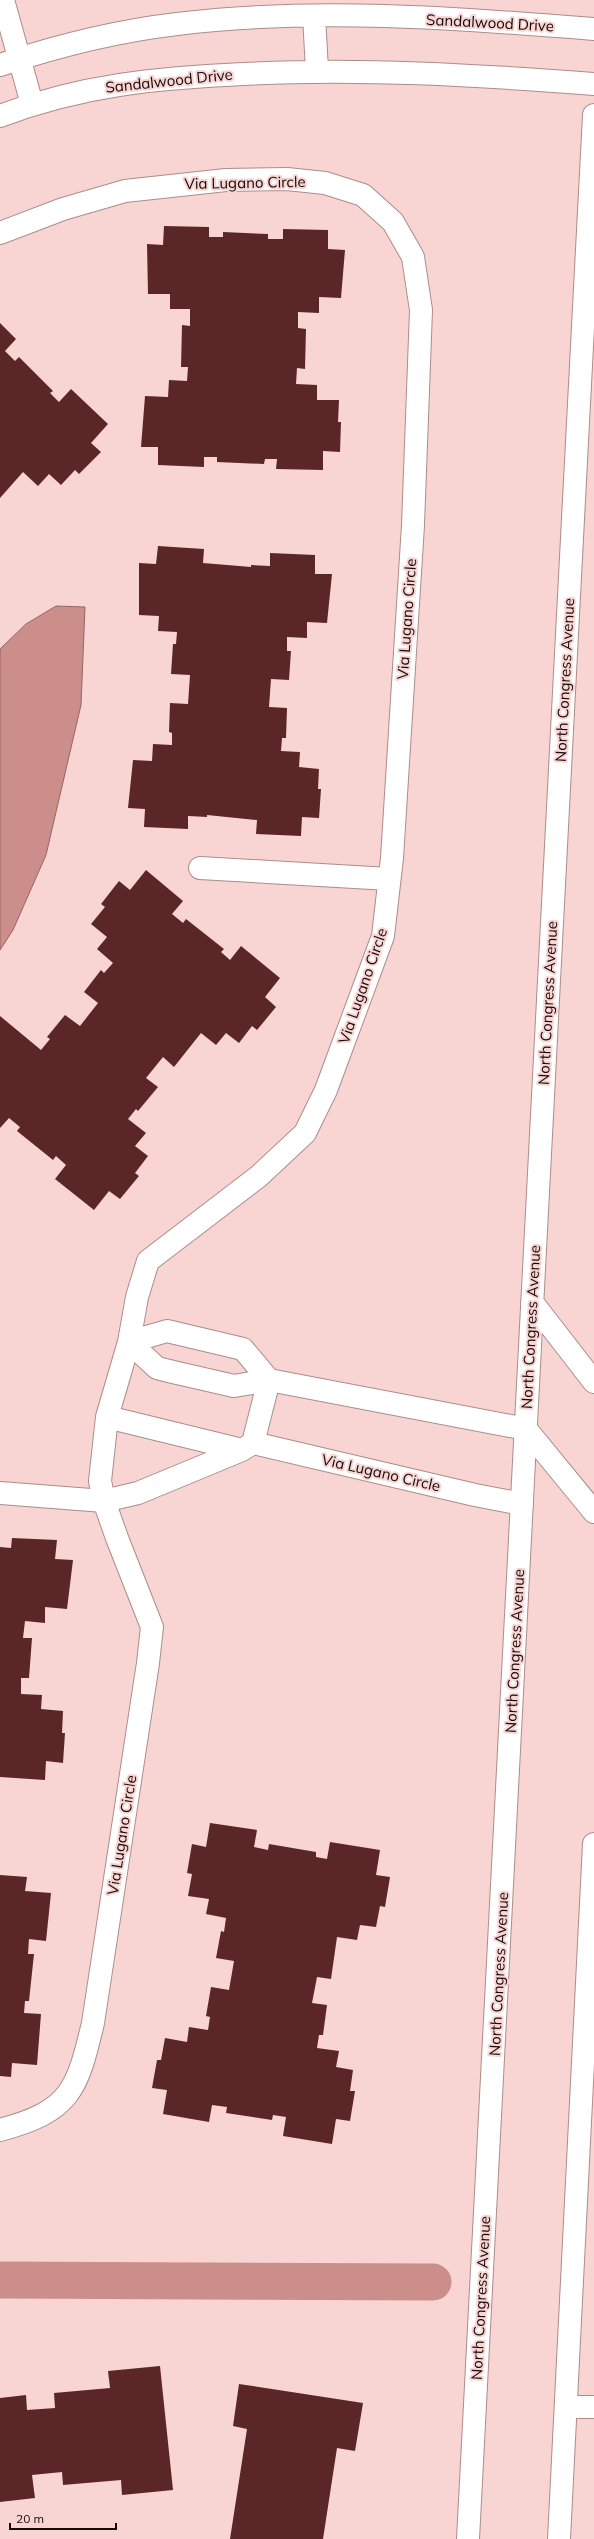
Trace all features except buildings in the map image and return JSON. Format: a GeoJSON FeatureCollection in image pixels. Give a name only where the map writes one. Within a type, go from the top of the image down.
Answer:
{"type":"FeatureCollection","features":[{"type":"Feature","properties":{"kind":"street"},"geometry":{"type":"LineString","coordinates":[[3,0],[10,62],[32,104]]}},
{"type":"Feature","properties":{"kind":"street","name":"Sandalwood Drive"},"geometry":{"type":"LineString","coordinates":[[10,62],[80,41],[176,24],[274,16],[378,17],[594,29]]}},
{"type":"Feature","properties":{"kind":"street"},"geometry":{"type":"LineString","coordinates":[[314,16],[317,70]]}},
{"type":"Feature","properties":{"kind":"street","name":"Sandalwood Drive"},"geometry":{"type":"LineString","coordinates":[[0,116],[32,104],[81,91],[132,81],[175,77],[317,70],[370,70],[497,76],[594,84]]}},
{"type":"Feature","properties":{"kind":"street","name":"North Congress Avenue"},"geometry":{"type":"LineString","coordinates":[[468,2539],[594,115]]}},
{"type":"Feature","properties":{"kind":"street","name":"Via Lugano Circle"},"geometry":{"type":"LineString","coordinates":[[0,233],[63,209],[125,191],[226,180],[287,179],[325,183],[364,196],[393,222],[413,257],[420,310],[413,525],[390,879],[383,936],[326,1090],[305,1133],[259,1176],[148,1261],[137,1297],[129,1342],[107,1417],[100,1481],[104,1501],[152,1627],[148,1663],[93,2023],[83,2068],[64,2101],[42,2116],[0,2130]]}},
{"type":"Feature","properties":{"kind":"street"},"geometry":{"type":"LineString","coordinates":[[200,868],[390,879]]}},
{"type":"Feature","properties":{"kind":"street"},"geometry":{"type":"LineString","coordinates":[[532,1302],[594,1382]]}},
{"type":"Feature","properties":{"kind":"street"},"geometry":{"type":"LineString","coordinates":[[129,1342],[167,1331],[243,1349],[269,1380]]}},
{"type":"Feature","properties":{"kind":"street"},"geometry":{"type":"LineString","coordinates":[[129,1342],[157,1368],[234,1386],[269,1380],[526,1430],[594,1512]]}},
{"type":"Feature","properties":{"kind":"street"},"geometry":{"type":"LineString","coordinates":[[0,1493],[104,1501],[138,1493],[247,1447],[269,1380]]}},
{"type":"Feature","properties":{"kind":"street","name":"Via Lugano Circle"},"geometry":{"type":"LineString","coordinates":[[107,1417],[522,1504]]}},
{"type":"Feature","properties":{"kind":"street"},"geometry":{"type":"LineString","coordinates":[[559,2539],[594,1844]]}},
{"type":"Feature","properties":{"kind":"street"},"geometry":{"type":"LineString","coordinates":[[566,2407],[594,2407]]}},
{"type":"Feature","properties":{"kind":"shaded area"},"geometry":{"type":"Polygon","coordinates":[[[56,606],[85,607],[81,705],[46,855],[13,930],[0,950],[0,649],[26,624],[56,606]]]}},
{"type":"Feature","properties":{"kind":"waterway"},"geometry":{"type":"LineString","coordinates":[[0,2280],[433,2282]]}}]}
